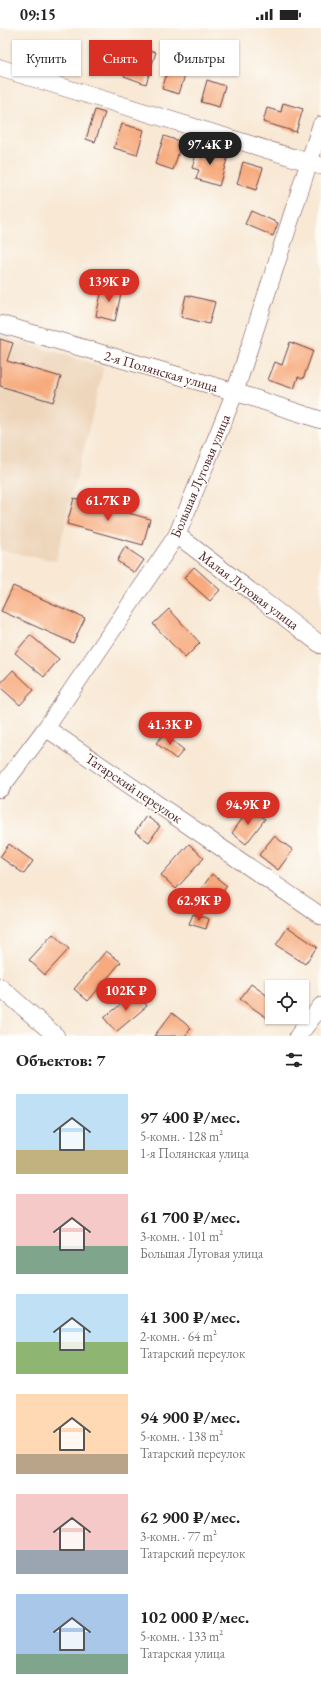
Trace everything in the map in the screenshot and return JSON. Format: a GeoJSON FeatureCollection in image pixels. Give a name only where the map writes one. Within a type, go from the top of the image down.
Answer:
{"type":"FeatureCollection","features":[{"type":"Feature","properties":{"kind":"street"},"geometry":{"type":"LineString","coordinates":[[0,68],[316,164]]}},
{"type":"Feature","properties":{"kind":"street","name":"Большая Луговая улица"},"geometry":{"type":"LineString","coordinates":[[0,789],[46,728],[177,535],[235,392],[316,164],[321,125]]}},
{"type":"Feature","properties":{"kind":"street","name":"2-я Полянская улица"},"geometry":{"type":"LineString","coordinates":[[0,324],[235,392],[321,420]]}},
{"type":"Feature","properties":{"kind":"street","name":"Малая Луговая улица"},"geometry":{"type":"LineString","coordinates":[[177,535],[321,645]]}},
{"type":"Feature","properties":{"kind":"street","name":"Татарский переулок"},"geometry":{"type":"LineString","coordinates":[[46,728],[321,916]]}},
{"type":"Feature","properties":{"kind":"street"},"geometry":{"type":"LineString","coordinates":[[0,987],[56,1036]]}},
{"type":"Feature","properties":{"kind":"street"},"geometry":{"type":"LineString","coordinates":[[298,1036],[321,1006]]}},
{"type":"Feature","properties":{"kind":"shaded area"},"geometry":{"type":"Polygon","coordinates":[[[0,335],[104,367],[56,561],[0,550],[0,335]]]}},
{"type":"Feature","properties":{"kind":"building"},"geometry":{"type":"Polygon","coordinates":[[[152,51],[156,52],[152,65],[152,51]]]}},
{"type":"Feature","properties":{"kind":"building"},"geometry":{"type":"Polygon","coordinates":[[[124,76],[148,76],[146,84],[124,76]]]}},
{"type":"Feature","properties":{"kind":"building"},"geometry":{"type":"Polygon","coordinates":[[[166,76],[185,76],[179,94],[162,89],[166,76]]]}},
{"type":"Feature","properties":{"kind":"building"},"geometry":{"type":"Polygon","coordinates":[[[207,80],[225,86],[219,107],[201,102],[207,80]]]}},
{"type":"Feature","properties":{"kind":"building"},"geometry":{"type":"Polygon","coordinates":[[[283,103],[303,109],[296,132],[263,122],[267,108],[281,112],[283,103]]]}},
{"type":"Feature","properties":{"kind":"building"},"geometry":{"type":"Polygon","coordinates":[[[95,110],[105,113],[95,142],[86,139],[95,110]]]}},
{"type":"Feature","properties":{"kind":"building"},"geometry":{"type":"Polygon","coordinates":[[[122,124],[144,130],[137,155],[114,148],[122,124]]]}},
{"type":"Feature","properties":{"kind":"building"},"geometry":{"type":"Polygon","coordinates":[[[164,136],[182,142],[173,170],[155,164],[164,136]]]}},
{"type":"Feature","properties":{"kind":"building"},"geometry":{"type":"Polygon","coordinates":[[[198,147],[228,156],[219,186],[196,179],[199,170],[192,168],[198,147]]]}},
{"type":"Feature","properties":{"kind":"building"},"geometry":{"type":"Polygon","coordinates":[[[243,162],[263,168],[256,190],[237,184],[243,162]]]}},
{"type":"Feature","properties":{"kind":"building"},"geometry":{"type":"Polygon","coordinates":[[[251,211],[278,223],[273,236],[245,224],[251,211]]]}},
{"type":"Feature","properties":{"kind":"building"},"geometry":{"type":"Polygon","coordinates":[[[103,285],[122,289],[115,321],[96,316],[103,285]]]}},
{"type":"Feature","properties":{"kind":"building"},"geometry":{"type":"Polygon","coordinates":[[[186,295],[215,302],[209,324],[181,317],[186,295]]]}},
{"type":"Feature","properties":{"kind":"building"},"geometry":{"type":"Polygon","coordinates":[[[0,339],[13,343],[7,361],[61,377],[53,402],[0,386],[0,339]]]}},
{"type":"Feature","properties":{"kind":"building"},"geometry":{"type":"Polygon","coordinates":[[[290,342],[313,351],[303,379],[298,377],[294,389],[268,380],[275,362],[282,365],[290,342]]]}},
{"type":"Feature","properties":{"kind":"building"},"geometry":{"type":"Polygon","coordinates":[[[74,498],[150,519],[143,545],[67,524],[74,498]]]}},
{"type":"Feature","properties":{"kind":"building"},"geometry":{"type":"Polygon","coordinates":[[[125,547],[144,560],[135,573],[117,561],[125,547]]]}},
{"type":"Feature","properties":{"kind":"building"},"geometry":{"type":"Polygon","coordinates":[[[194,567],[220,590],[210,601],[184,578],[194,567]]]}},
{"type":"Feature","properties":{"kind":"building"},"geometry":{"type":"Polygon","coordinates":[[[13,586],[85,618],[73,643],[1,611],[13,586]]]}},
{"type":"Feature","properties":{"kind":"building"},"geometry":{"type":"Polygon","coordinates":[[[169,609],[200,643],[185,658],[153,624],[169,609]]]}},
{"type":"Feature","properties":{"kind":"building"},"geometry":{"type":"Polygon","coordinates":[[[30,635],[59,659],[44,677],[15,653],[30,635]]]}},
{"type":"Feature","properties":{"kind":"building"},"geometry":{"type":"Polygon","coordinates":[[[13,670],[34,690],[20,705],[0,687],[0,684],[13,670]]]}},
{"type":"Feature","properties":{"kind":"building"},"geometry":{"type":"Polygon","coordinates":[[[164,734],[184,750],[176,759],[156,743],[164,734]]]}},
{"type":"Feature","properties":{"kind":"building"},"geometry":{"type":"Polygon","coordinates":[[[250,808],[265,819],[246,844],[232,833],[250,808]]]}},
{"type":"Feature","properties":{"kind":"building"},"geometry":{"type":"Polygon","coordinates":[[[146,816],[160,826],[149,842],[135,832],[146,816]]]}},
{"type":"Feature","properties":{"kind":"building"},"geometry":{"type":"Polygon","coordinates":[[[274,836],[293,850],[278,870],[259,855],[274,836]]]}},
{"type":"Feature","properties":{"kind":"building"},"geometry":{"type":"Polygon","coordinates":[[[9,844],[33,861],[24,874],[0,857],[9,844]]]}},
{"type":"Feature","properties":{"kind":"building"},"geometry":{"type":"Polygon","coordinates":[[[189,844],[204,858],[176,889],[161,875],[189,844]]]}},
{"type":"Feature","properties":{"kind":"building"},"geometry":{"type":"Polygon","coordinates":[[[212,874],[227,886],[214,904],[198,893],[212,874]]]}},
{"type":"Feature","properties":{"kind":"building"},"geometry":{"type":"Polygon","coordinates":[[[193,914],[209,919],[206,929],[189,924],[193,914]]]}},
{"type":"Feature","properties":{"kind":"building"},"geometry":{"type":"Polygon","coordinates":[[[288,927],[317,947],[305,964],[276,945],[288,927]]]}},
{"type":"Feature","properties":{"kind":"building"},"geometry":{"type":"Polygon","coordinates":[[[53,934],[69,949],[45,975],[29,960],[53,934]]]}},
{"type":"Feature","properties":{"kind":"building"},"geometry":{"type":"Polygon","coordinates":[[[106,951],[121,962],[88,1001],[74,989],[106,951]]]}},
{"type":"Feature","properties":{"kind":"building"},"geometry":{"type":"Polygon","coordinates":[[[251,984],[265,994],[265,1016],[240,999],[251,984]]]}},
{"type":"Feature","properties":{"kind":"building"},"geometry":{"type":"Polygon","coordinates":[[[136,992],[147,1006],[116,1032],[104,1018],[136,992]]]}},
{"type":"Feature","properties":{"kind":"building"},"geometry":{"type":"Polygon","coordinates":[[[172,1013],[191,1028],[185,1036],[154,1036],[172,1013]]]}}]}
